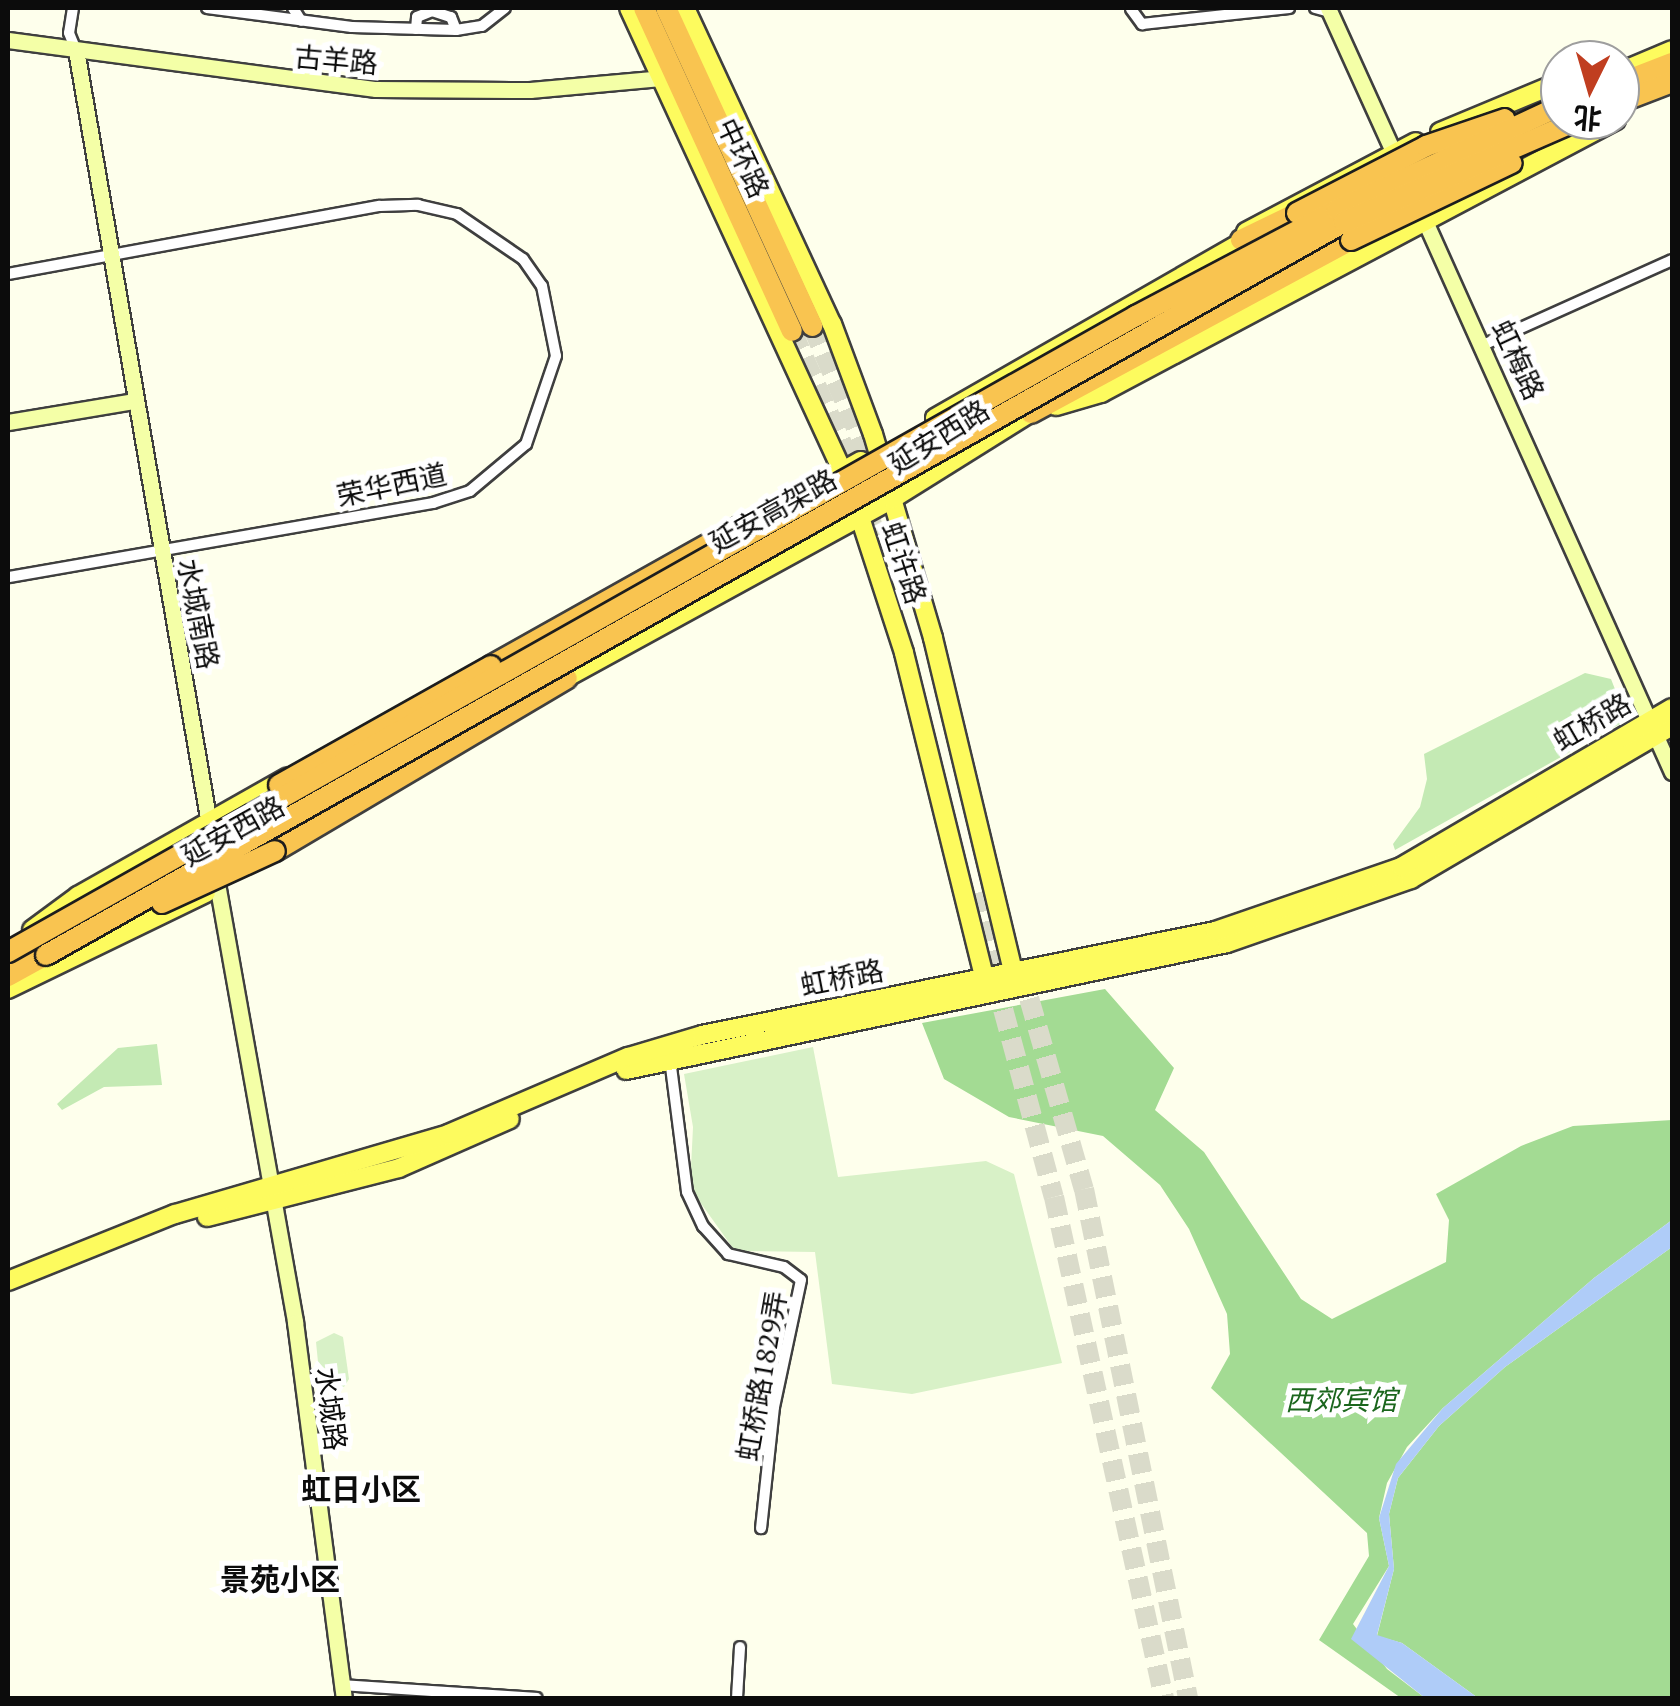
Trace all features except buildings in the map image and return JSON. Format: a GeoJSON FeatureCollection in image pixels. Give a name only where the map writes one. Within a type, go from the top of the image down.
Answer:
{"type":"FeatureCollection","features":[{"type":"Feature","properties":{"kind":"highway","name":"中环路"},"geometry":{"type":"LineString","coordinates":[[644,8],[802,329],[666,8]]}},
{"type":"Feature","properties":{"kind":"highway"},"geometry":{"type":"LineString","coordinates":[[1640,85],[1668,56]]}},
{"type":"Feature","properties":{"kind":"highway"},"geometry":{"type":"LineString","coordinates":[[1640,97],[1672,85]]}},
{"type":"Feature","properties":{"kind":"highway"},"geometry":{"type":"LineString","coordinates":[[1241,240],[1426,146],[1540,112]]}},
{"type":"Feature","properties":{"kind":"highway","name":"延安高架路"},"geometry":{"type":"LineString","coordinates":[[8,951],[156,864],[413,728],[1136,316],[1337,210],[1540,115]]}},
{"type":"Feature","properties":{"kind":"highway","name":"延安高架路"},"geometry":{"type":"LineString","coordinates":[[8,976],[1344,222],[1540,137]]}},
{"type":"Feature","properties":{"kind":"highway"},"geometry":{"type":"LineString","coordinates":[[1031,413],[1078,393],[1244,296],[1556,140]]}},
{"type":"Feature","properties":{"kind":"highway"},"geometry":{"type":"LineString","coordinates":[[156,864],[260,795],[746,523]]}},
{"type":"Feature","properties":{"kind":"highway"},"geometry":{"type":"LineString","coordinates":[[46,955],[275,851],[566,678]]}},
{"type":"Feature","properties":{"kind":"main road","name":"虹许路"},"geometry":{"type":"LineString","coordinates":[[629,8],[783,354],[807,389],[860,516],[919,710],[986,987]]}},
{"type":"Feature","properties":{"kind":"main road","name":"虹许路"},"geometry":{"type":"LineString","coordinates":[[685,8],[832,324],[878,452],[933,638],[1015,981]]}},
{"type":"Feature","properties":{"kind":"main road"},"geometry":{"type":"LineString","coordinates":[[1640,61],[1668,56]]}},
{"type":"Feature","properties":{"kind":"main road"},"geometry":{"type":"LineString","coordinates":[[1640,65],[1668,56]]}},
{"type":"Feature","properties":{"kind":"main road"},"geometry":{"type":"LineString","coordinates":[[1241,240],[1251,224],[1374,161],[1397,160],[1540,92]]}},
{"type":"Feature","properties":{"kind":"main road","name":"延安西路"},"geometry":{"type":"LineString","coordinates":[[210,829],[500,652],[878,452],[1241,240],[1300,224],[1397,160],[1540,106]]}},
{"type":"Feature","properties":{"kind":"main road","name":"延安西路"},"geometry":{"type":"LineString","coordinates":[[8,987],[217,879],[566,678],[892,499],[1031,413],[1413,194],[1541,140]]}},
{"type":"Feature","properties":{"kind":"main road"},"geometry":{"type":"LineString","coordinates":[[1031,413],[1100,392],[1425,220],[1561,140]]}},
{"type":"Feature","properties":{"kind":"main road","name":"延安西路"},"geometry":{"type":"LineString","coordinates":[[210,829],[696,561],[746,523]]}},
{"type":"Feature","properties":{"kind":"main road","name":"虹桥路"},"geometry":{"type":"LineString","coordinates":[[8,1282],[64,1254],[272,1193],[399,1168],[548,1100],[670,1059],[1215,931],[1402,867],[1651,729],[1672,708]]}},
{"type":"Feature","properties":{"kind":"main road","name":"虹桥路"},"geometry":{"type":"LineString","coordinates":[[1651,729],[1672,726]]}},
{"type":"Feature","properties":{"kind":"main road"},"geometry":{"type":"LineString","coordinates":[[8,951],[78,896],[210,829]]}},
{"type":"Feature","properties":{"kind":"main road","name":"虹桥路"},"geometry":{"type":"LineString","coordinates":[[8,1295],[56,1268],[448,1134],[628,1057],[702,1035],[986,987]]}},
{"type":"Feature","properties":{"kind":"street"},"geometry":{"type":"LineString","coordinates":[[72,8],[69,34],[76,50]]}},
{"type":"Feature","properties":{"kind":"street"},"geometry":{"type":"LineString","coordinates":[[206,8],[262,12],[301,22],[433,30],[482,26],[504,8]]}},
{"type":"Feature","properties":{"kind":"street"},"geometry":{"type":"LineString","coordinates":[[294,8],[301,22]]}},
{"type":"Feature","properties":{"kind":"street"},"geometry":{"type":"LineString","coordinates":[[1130,9],[1142,24],[1288,8]]}},
{"type":"Feature","properties":{"kind":"street","name":"虹梅路"},"geometry":{"type":"LineString","coordinates":[[1324,9],[1483,345],[1672,772]]}},
{"type":"Feature","properties":{"kind":"street"},"geometry":{"type":"LineString","coordinates":[[416,29],[417,17],[432,12],[450,17],[456,30]]}},
{"type":"Feature","properties":{"kind":"street"},"geometry":{"type":"LineString","coordinates":[[432,12],[433,30]]}},
{"type":"Feature","properties":{"kind":"street","name":"古羊路"},"geometry":{"type":"LineString","coordinates":[[8,40],[376,89],[530,90],[663,78]]}},
{"type":"Feature","properties":{"kind":"street","name":"水城南路"},"geometry":{"type":"LineString","coordinates":[[76,50],[133,401],[272,1193]]}},
{"type":"Feature","properties":{"kind":"street","name":"荣华西道"},"geometry":{"type":"LineString","coordinates":[[8,274],[380,206],[418,205],[474,223],[524,258],[542,286],[552,320],[556,356],[540,417],[503,470],[470,491],[8,578]]}},
{"type":"Feature","properties":{"kind":"street"},"geometry":{"type":"LineString","coordinates":[[1483,345],[1672,260]]}},
{"type":"Feature","properties":{"kind":"street"},"geometry":{"type":"LineString","coordinates":[[8,422],[133,401]]}},
{"type":"Feature","properties":{"kind":"street","name":"虹桥路1829弄"},"geometry":{"type":"LineString","coordinates":[[670,1059],[687,1192],[703,1226],[728,1254],[784,1266],[801,1280],[774,1407],[761,1528]]}},
{"type":"Feature","properties":{"kind":"street","name":"水城路"},"geometry":{"type":"LineString","coordinates":[[272,1193],[342,1692]]}},
{"type":"Feature","properties":{"kind":"street"},"geometry":{"type":"LineString","coordinates":[[737,1698],[740,1647]]}},
{"type":"Feature","properties":{"kind":"street"},"geometry":{"type":"LineString","coordinates":[[342,1692],[537,1698]]}},
{"type":"Feature","properties":{"kind":"green space"},"geometry":{"type":"Polygon","coordinates":[[[1585,673],[1611,679],[1627,720],[1395,850],[1393,844],[1420,807],[1427,779],[1424,754],[1585,673]]]}},
{"type":"Feature","properties":{"kind":"green space","name":"西郊宾馆"},"geometry":{"type":"Polygon","coordinates":[[[1105,989],[1174,1068],[1155,1110],[1204,1152],[1301,1299],[1332,1319],[1446,1262],[1449,1220],[1436,1194],[1521,1146],[1573,1126],[1672,1120],[1672,1220],[1594,1278],[1443,1408],[1407,1447],[1387,1483],[1379,1518],[1389,1566],[1353,1624],[1387,1669],[1425,1698],[1401,1698],[1319,1640],[1369,1556],[1367,1533],[1211,1388],[1230,1354],[1227,1314],[1189,1229],[1160,1185],[1103,1136],[1009,1117],[944,1079],[922,1023],[1105,989]]]}},
{"type":"Feature","properties":{"kind":"green space"},"geometry":{"type":"Polygon","coordinates":[[[157,1044],[162,1085],[104,1087],[62,1110],[57,1104],[118,1048],[157,1044]]]}},
{"type":"Feature","properties":{"kind":"green space"},"geometry":{"type":"Polygon","coordinates":[[[813,1047],[838,1177],[986,1161],[1014,1174],[1062,1363],[912,1394],[832,1384],[815,1252],[735,1251],[690,1188],[693,1127],[684,1074],[813,1047]]]}},
{"type":"Feature","properties":{"kind":"green space","name":"西郊宾馆"},"geometry":{"type":"Polygon","coordinates":[[[1672,1247],[1672,1698],[1478,1698],[1402,1643],[1377,1636],[1394,1569],[1389,1514],[1398,1478],[1439,1426],[1505,1367],[1672,1247]]]}},
{"type":"Feature","properties":{"kind":"green space"},"geometry":{"type":"Polygon","coordinates":[[[334,1333],[343,1337],[349,1379],[344,1387],[327,1389],[320,1382],[316,1342],[334,1333]]]}},
{"type":"Feature","properties":{"kind":"water"},"geometry":{"type":"Polygon","coordinates":[[[1672,1220],[1672,1247],[1505,1367],[1439,1426],[1398,1478],[1389,1514],[1394,1569],[1377,1635],[1402,1643],[1478,1698],[1425,1698],[1351,1639],[1389,1566],[1379,1518],[1396,1464],[1443,1408],[1594,1278],[1672,1220]]]}},
{"type":"Feature","properties":{"kind":"tunnel"},"geometry":{"type":"LineString","coordinates":[[812,326],[879,481]]}},
{"type":"Feature","properties":{"kind":"tunnel"},"geometry":{"type":"LineString","coordinates":[[792,331],[862,488],[881,557]]}},
{"type":"Feature","properties":{"kind":"tunnel"},"geometry":{"type":"LineString","coordinates":[[972,894],[1054,1197],[1164,1698]]}},
{"type":"Feature","properties":{"kind":"tunnel"},"geometry":{"type":"LineString","coordinates":[[1021,970],[1084,1189],[1188,1698]]}},
{"type":"Feature","properties":{"kind":"district","name":"虹日小区"},"geometry":{"type":"Point","coordinates":[361,1489]}},
{"type":"Feature","properties":{"kind":"district","name":"景苑小区"},"geometry":{"type":"Point","coordinates":[280,1579]}}]}
